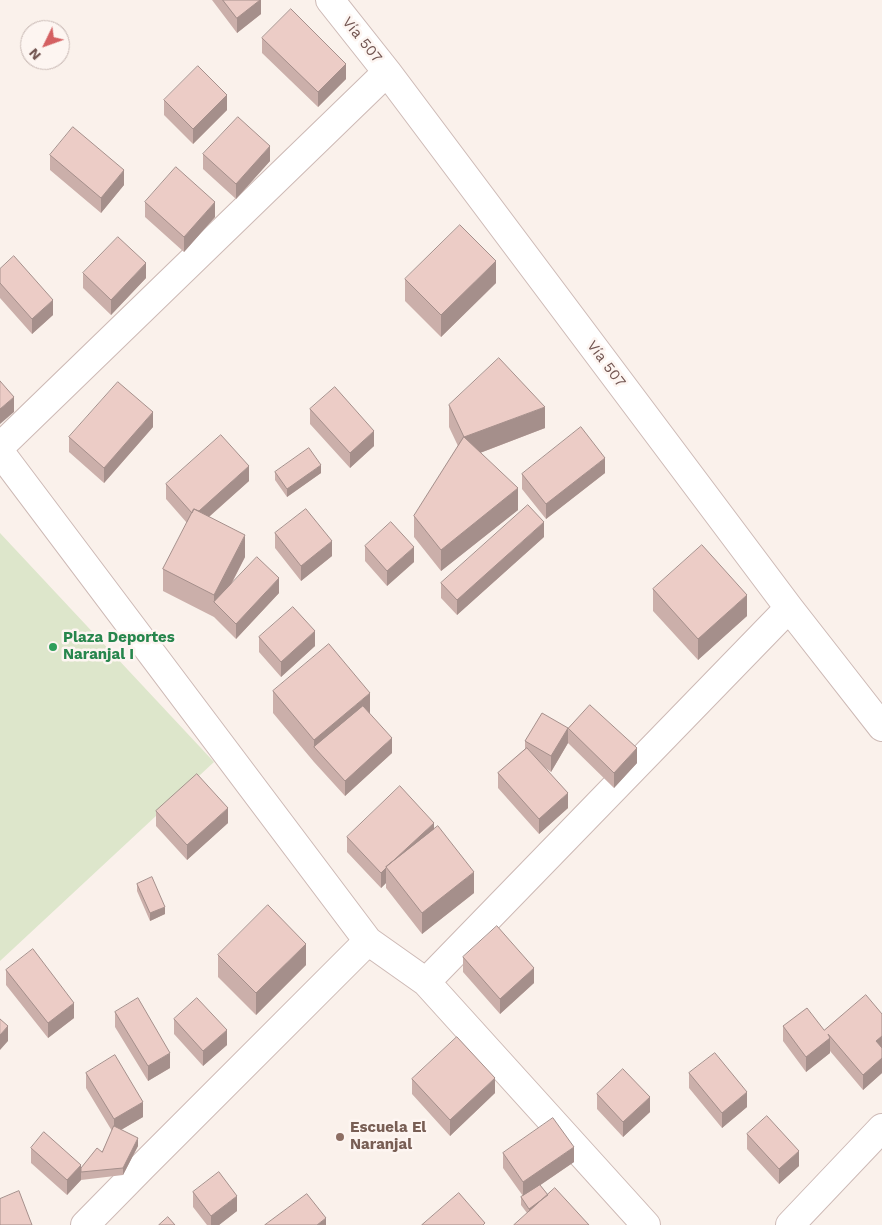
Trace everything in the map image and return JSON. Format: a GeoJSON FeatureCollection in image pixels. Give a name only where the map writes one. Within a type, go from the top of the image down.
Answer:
{"type":"FeatureCollection","features":[{"type":"Feature","properties":{"kind":"street","name":"Vía 507"},"geometry":{"type":"LineString","coordinates":[[330,0],[387,72],[789,608],[882,727]]}},
{"type":"Feature","properties":{"kind":"street"},"geometry":{"type":"LineString","coordinates":[[0,446],[387,72]]}},
{"type":"Feature","properties":{"kind":"street"},"geometry":{"type":"LineString","coordinates":[[0,452],[368,941],[426,982],[646,1225]]}},
{"type":"Feature","properties":{"kind":"street"},"geometry":{"type":"LineString","coordinates":[[426,982],[789,608]]}},
{"type":"Feature","properties":{"kind":"street"},"geometry":{"type":"LineString","coordinates":[[85,1225],[368,941]]}},
{"type":"Feature","properties":{"kind":"street"},"geometry":{"type":"LineString","coordinates":[[790,1225],[882,1128]]}},
{"type":"Feature","properties":{"kind":"green space","name":"Plaza Deportes Naranjal I"},"geometry":{"type":"Polygon","coordinates":[[[0,533],[214,762],[0,961],[0,533]]]}},
{"type":"Feature","properties":{"kind":"building"},"geometry":{"type":"Polygon","coordinates":[[[223,0],[260,0],[237,18],[223,0]]]}},
{"type":"Feature","properties":{"kind":"building"},"geometry":{"type":"Polygon","coordinates":[[[291,9],[346,64],[318,92],[262,38],[291,9]]]}},
{"type":"Feature","properties":{"kind":"building"},"geometry":{"type":"Polygon","coordinates":[[[198,66],[227,95],[193,129],[164,100],[198,66]]]}},
{"type":"Feature","properties":{"kind":"building"},"geometry":{"type":"Polygon","coordinates":[[[238,117],[270,146],[236,184],[203,154],[238,117]]]}},
{"type":"Feature","properties":{"kind":"building"},"geometry":{"type":"Polygon","coordinates":[[[73,127],[124,170],[101,198],[50,155],[73,127]]]}},
{"type":"Feature","properties":{"kind":"building"},"geometry":{"type":"Polygon","coordinates":[[[176,167],[215,202],[184,237],[145,202],[176,167]]]}},
{"type":"Feature","properties":{"kind":"building"},"geometry":{"type":"Polygon","coordinates":[[[460,225],[496,261],[441,315],[405,279],[460,225]]]}},
{"type":"Feature","properties":{"kind":"building"},"geometry":{"type":"Polygon","coordinates":[[[118,237],[146,263],[111,300],[83,273],[118,237]]]}},
{"type":"Feature","properties":{"kind":"building"},"geometry":{"type":"Polygon","coordinates":[[[14,256],[53,300],[32,319],[0,283],[0,269],[14,256]]]}},
{"type":"Feature","properties":{"kind":"building"},"geometry":{"type":"Polygon","coordinates":[[[499,358],[545,407],[464,437],[449,405],[499,358]]]}},
{"type":"Feature","properties":{"kind":"building"},"geometry":{"type":"Polygon","coordinates":[[[0,381],[14,397],[0,409],[0,381]]]}},
{"type":"Feature","properties":{"kind":"building"},"geometry":{"type":"Polygon","coordinates":[[[118,382],[153,412],[104,468],[69,437],[118,382]]]}},
{"type":"Feature","properties":{"kind":"building"},"geometry":{"type":"Polygon","coordinates":[[[335,387],[374,431],[350,453],[310,409],[335,387]]]}},
{"type":"Feature","properties":{"kind":"building"},"geometry":{"type":"Polygon","coordinates":[[[581,427],[605,458],[546,504],[522,474],[581,427]]]}},
{"type":"Feature","properties":{"kind":"building"},"geometry":{"type":"Polygon","coordinates":[[[221,435],[249,466],[199,511],[194,509],[192,513],[166,484],[221,435]]]}},
{"type":"Feature","properties":{"kind":"building"},"geometry":{"type":"Polygon","coordinates":[[[464,437],[518,488],[441,550],[414,516],[464,437]]]}},
{"type":"Feature","properties":{"kind":"building"},"geometry":{"type":"Polygon","coordinates":[[[309,448],[321,465],[287,489],[275,472],[309,448]]]}},
{"type":"Feature","properties":{"kind":"building"},"geometry":{"type":"Polygon","coordinates":[[[528,505],[544,522],[457,600],[441,583],[528,505]]]}},
{"type":"Feature","properties":{"kind":"building"},"geometry":{"type":"Polygon","coordinates":[[[194,509],[245,535],[214,595],[163,569],[194,509]]]}},
{"type":"Feature","properties":{"kind":"building"},"geometry":{"type":"Polygon","coordinates":[[[306,509],[332,541],[301,566],[275,533],[306,509]]]}},
{"type":"Feature","properties":{"kind":"building"},"geometry":{"type":"Polygon","coordinates":[[[391,522],[414,547],[387,571],[365,546],[391,522]]]}},
{"type":"Feature","properties":{"kind":"building"},"geometry":{"type":"Polygon","coordinates":[[[702,545],[747,595],[698,639],[653,589],[702,545]]]}},
{"type":"Feature","properties":{"kind":"building"},"geometry":{"type":"Polygon","coordinates":[[[257,557],[279,578],[236,624],[214,602],[257,557]]]}},
{"type":"Feature","properties":{"kind":"building"},"geometry":{"type":"Polygon","coordinates":[[[293,607],[315,631],[281,662],[259,637],[293,607]]]}},
{"type":"Feature","properties":{"kind":"building"},"geometry":{"type":"Polygon","coordinates":[[[329,644],[370,693],[314,740],[273,691],[329,644]]]}},
{"type":"Feature","properties":{"kind":"building"},"geometry":{"type":"Polygon","coordinates":[[[590,705],[637,748],[614,773],[568,728],[590,705]]]}},
{"type":"Feature","properties":{"kind":"building"},"geometry":{"type":"Polygon","coordinates":[[[363,706],[392,738],[345,781],[314,747],[363,706]]]}},
{"type":"Feature","properties":{"kind":"building"},"geometry":{"type":"Polygon","coordinates":[[[542,713],[568,728],[551,756],[525,741],[542,713]]]}},
{"type":"Feature","properties":{"kind":"building"},"geometry":{"type":"Polygon","coordinates":[[[527,748],[568,793],[539,819],[498,773],[527,748]]]}},
{"type":"Feature","properties":{"kind":"building"},"geometry":{"type":"Polygon","coordinates":[[[197,774],[228,808],[187,845],[156,811],[197,774]]]}},
{"type":"Feature","properties":{"kind":"building"},"geometry":{"type":"Polygon","coordinates":[[[400,786],[434,823],[381,873],[347,837],[400,786]]]}},
{"type":"Feature","properties":{"kind":"building"},"geometry":{"type":"Polygon","coordinates":[[[438,826],[474,872],[422,913],[386,867],[438,826]]]}},
{"type":"Feature","properties":{"kind":"building"},"geometry":{"type":"Polygon","coordinates":[[[152,877],[165,907],[150,913],[137,884],[152,877]]]}},
{"type":"Feature","properties":{"kind":"building"},"geometry":{"type":"Polygon","coordinates":[[[268,905],[306,944],[256,993],[218,955],[268,905]]]}},
{"type":"Feature","properties":{"kind":"building"},"geometry":{"type":"Polygon","coordinates":[[[497,926],[534,968],[500,999],[463,957],[497,926]]]}},
{"type":"Feature","properties":{"kind":"building"},"geometry":{"type":"Polygon","coordinates":[[[33,949],[74,1003],[48,1023],[6,970],[33,949]]]}},
{"type":"Feature","properties":{"kind":"building"},"geometry":{"type":"Polygon","coordinates":[[[866,995],[882,1014],[882,1036],[876,1041],[882,1048],[882,1058],[863,1075],[828,1034],[830,1038],[806,1057],[783,1026],[807,1008],[824,1030],[866,995]]]}},
{"type":"Feature","properties":{"kind":"building"},"geometry":{"type":"Polygon","coordinates":[[[138,998],[170,1053],[148,1066],[115,1012],[138,998]]]}},
{"type":"Feature","properties":{"kind":"building"},"geometry":{"type":"Polygon","coordinates":[[[197,998],[227,1030],[203,1051],[174,1019],[197,998]]]}},
{"type":"Feature","properties":{"kind":"building"},"geometry":{"type":"Polygon","coordinates":[[[0,1019],[8,1026],[0,1035],[0,1019]]]}},
{"type":"Feature","properties":{"kind":"building"},"geometry":{"type":"Polygon","coordinates":[[[457,1037],[495,1078],[450,1120],[412,1079],[457,1037]]]}},
{"type":"Feature","properties":{"kind":"building"},"geometry":{"type":"Polygon","coordinates":[[[715,1053],[747,1092],[722,1113],[689,1073],[715,1053]]]}},
{"type":"Feature","properties":{"kind":"building"},"geometry":{"type":"Polygon","coordinates":[[[115,1055],[143,1102],[114,1119],[86,1073],[115,1055]]]}},
{"type":"Feature","properties":{"kind":"building"},"geometry":{"type":"Polygon","coordinates":[[[623,1069],[650,1097],[623,1122],[597,1094],[623,1069]]]}},
{"type":"Feature","properties":{"kind":"building"},"geometry":{"type":"Polygon","coordinates":[[[767,1116],[799,1151],[779,1169],[747,1134],[767,1116]]]}},
{"type":"Feature","properties":{"kind":"building"},"geometry":{"type":"Polygon","coordinates":[[[553,1118],[574,1147],[523,1182],[503,1153],[553,1118]]]}},
{"type":"Feature","properties":{"kind":"building"},"geometry":{"type":"Polygon","coordinates":[[[114,1126],[138,1138],[123,1168],[81,1172],[81,1168],[97,1148],[102,1152],[114,1126]]]}},
{"type":"Feature","properties":{"kind":"building"},"geometry":{"type":"Polygon","coordinates":[[[44,1132],[81,1165],[67,1180],[31,1148],[44,1132]]]}},
{"type":"Feature","properties":{"kind":"building"},"geometry":{"type":"Polygon","coordinates":[[[219,1172],[237,1196],[211,1216],[193,1192],[219,1172]]]}},
{"type":"Feature","properties":{"kind":"building"},"geometry":{"type":"Polygon","coordinates":[[[540,1185],[548,1195],[529,1209],[521,1197],[540,1185]]]}},
{"type":"Feature","properties":{"kind":"building"},"geometry":{"type":"Polygon","coordinates":[[[555,1188],[589,1225],[514,1225],[555,1188]]]}},
{"type":"Feature","properties":{"kind":"building"},"geometry":{"type":"Polygon","coordinates":[[[19,1191],[32,1225],[0,1225],[0,1199],[19,1191]]]}},
{"type":"Feature","properties":{"kind":"building"},"geometry":{"type":"Polygon","coordinates":[[[459,1193],[485,1223],[483,1225],[422,1225],[459,1193]]]}},
{"type":"Feature","properties":{"kind":"building"},"geometry":{"type":"Polygon","coordinates":[[[307,1194],[326,1218],[317,1225],[265,1225],[307,1194]]]}},
{"type":"Feature","properties":{"kind":"building"},"geometry":{"type":"Polygon","coordinates":[[[168,1217],[175,1225],[159,1225],[168,1217]]]}},
{"type":"Feature","properties":{"kind":"place","name":"Plaza Deportes Naranjal I"},"geometry":{"type":"Point","coordinates":[53,647]}},
{"type":"Feature","properties":{"kind":"place","name":"Escuela El Naranjal"},"geometry":{"type":"Point","coordinates":[340,1137]}}]}
